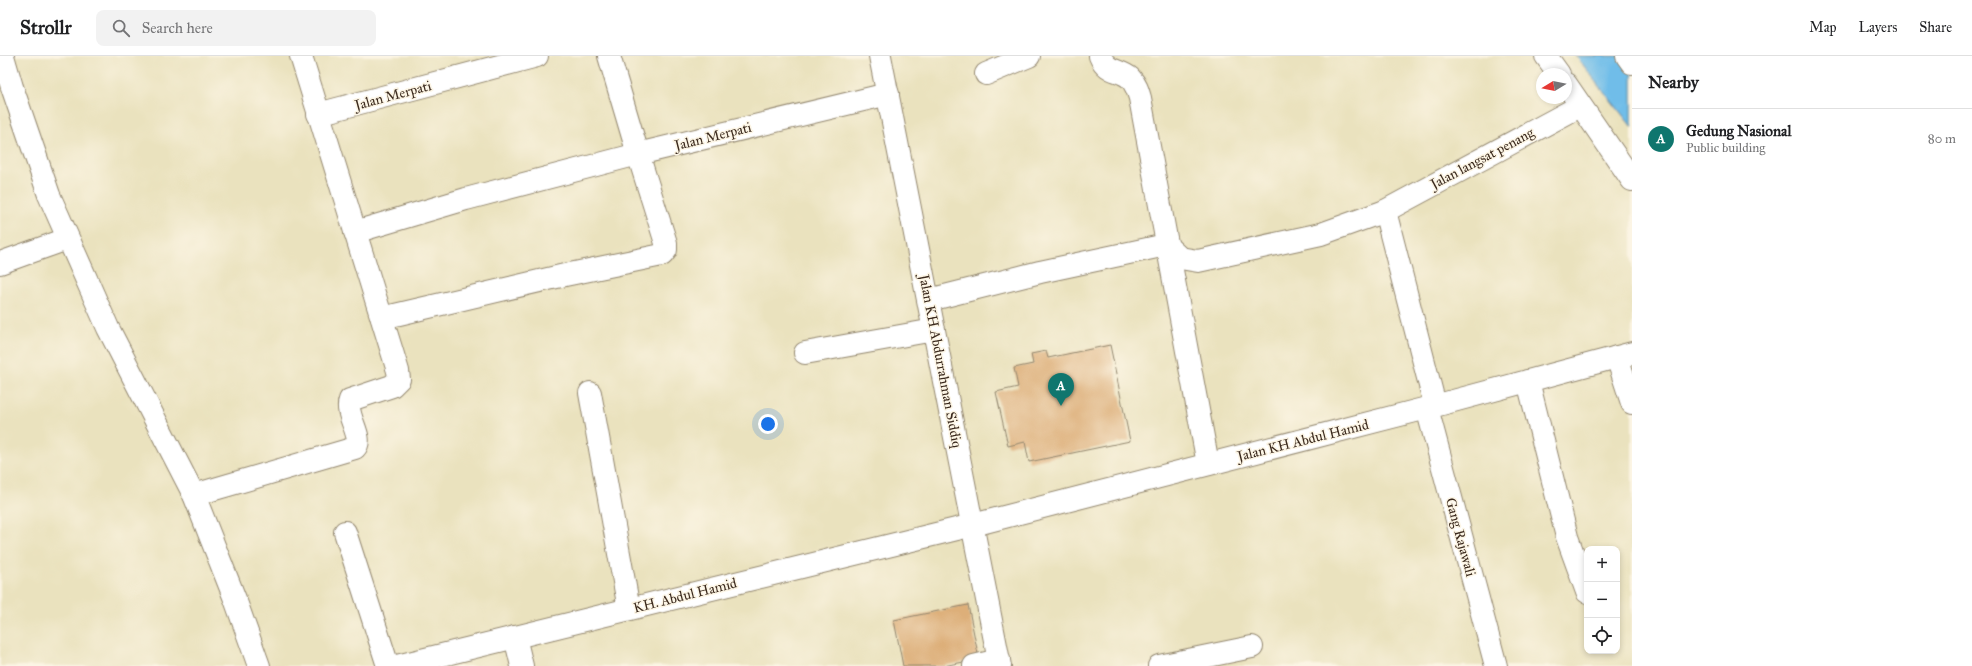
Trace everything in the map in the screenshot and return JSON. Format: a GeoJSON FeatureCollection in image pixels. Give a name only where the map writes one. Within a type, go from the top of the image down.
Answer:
{"type":"FeatureCollection","features":[{"type":"Feature","properties":{"kind":"street"},"geometry":{"type":"LineString","coordinates":[[3,56],[49,195],[67,240],[108,328],[194,495],[235,599],[259,666]]}},
{"type":"Feature","properties":{"kind":"street"},"geometry":{"type":"LineString","coordinates":[[194,495],[355,448],[358,440],[348,410],[350,400],[392,386],[399,380],[398,371],[382,318],[301,56]]}},
{"type":"Feature","properties":{"kind":"street","name":"Jalan Merpati"},"geometry":{"type":"LineString","coordinates":[[318,114],[537,56]]}},
{"type":"Feature","properties":{"kind":"street"},"geometry":{"type":"LineString","coordinates":[[382,318],[565,275],[662,255],[666,250],[666,243],[609,56]]}},
{"type":"Feature","properties":{"kind":"street","name":"Jalan KH Abdurrahman Siddiq"},"geometry":{"type":"LineString","coordinates":[[880,56],[999,663]]}},
{"type":"Feature","properties":{"kind":"street"},"geometry":{"type":"LineString","coordinates":[[986,74],[1029,56]]}},
{"type":"Feature","properties":{"kind":"street"},"geometry":{"type":"LineString","coordinates":[[1100,56],[1103,63],[1117,72],[1129,77],[1136,84],[1140,98],[1166,245],[1208,464]]}},
{"type":"Feature","properties":{"kind":"street"},"geometry":{"type":"LineString","coordinates":[[1546,56],[1555,68]]}},
{"type":"Feature","properties":{"kind":"street"},"geometry":{"type":"LineString","coordinates":[[1627,56],[1632,62]]}},
{"type":"Feature","properties":{"kind":"street"},"geometry":{"type":"LineString","coordinates":[[1572,93],[1632,180]]}},
{"type":"Feature","properties":{"kind":"street","name":"Jalan Merpati"},"geometry":{"type":"LineString","coordinates":[[355,232],[466,199],[638,154],[888,94]]}},
{"type":"Feature","properties":{"kind":"street","name":"Jalan langsat penang"},"geometry":{"type":"LineString","coordinates":[[1166,245],[1180,258],[1198,261],[1321,234],[1384,211],[1580,106]]}},
{"type":"Feature","properties":{"kind":"street","name":"Gang Rajawali"},"geometry":{"type":"LineString","coordinates":[[1384,211],[1431,407],[1496,666]]}},
{"type":"Feature","properties":{"kind":"street"},"geometry":{"type":"LineString","coordinates":[[0,263],[67,240]]}},
{"type":"Feature","properties":{"kind":"street"},"geometry":{"type":"LineString","coordinates":[[929,300],[1040,272],[1166,245]]}},
{"type":"Feature","properties":{"kind":"street"},"geometry":{"type":"LineString","coordinates":[[805,353],[934,330]]}},
{"type":"Feature","properties":{"kind":"street"},"geometry":{"type":"LineString","coordinates":[[1625,355],[1632,403]]}},
{"type":"Feature","properties":{"kind":"street","name":"Jalan KH Abdul Hamid"},"geometry":{"type":"LineString","coordinates":[[973,525],[1431,407],[1625,355]]}},
{"type":"Feature","properties":{"kind":"street"},"geometry":{"type":"LineString","coordinates":[[1528,381],[1567,537],[1584,584]]}},
{"type":"Feature","properties":{"kind":"street"},"geometry":{"type":"LineString","coordinates":[[590,393],[629,609]]}},
{"type":"Feature","properties":{"kind":"street","name":"KH. Abdul Hamid"},"geometry":{"type":"LineString","coordinates":[[397,666],[973,525]]}},
{"type":"Feature","properties":{"kind":"street"},"geometry":{"type":"LineString","coordinates":[[345,532],[388,666]]}},
{"type":"Feature","properties":{"kind":"street"},"geometry":{"type":"LineString","coordinates":[[515,637],[522,666]]}},
{"type":"Feature","properties":{"kind":"street"},"geometry":{"type":"LineString","coordinates":[[1159,666],[1252,647]]}},
{"type":"Feature","properties":{"kind":"street"},"geometry":{"type":"LineString","coordinates":[[974,666],[999,663]]}},
{"type":"Feature","properties":{"kind":"water"},"geometry":{"type":"Polygon","coordinates":[[[1576,56],[1622,56],[1632,70],[1632,127],[1576,56]]]}},
{"type":"Feature","properties":{"kind":"building"},"geometry":{"type":"Polygon","coordinates":[[[1110,345],[1130,441],[1029,462],[1025,442],[1008,446],[996,392],[1018,387],[1014,368],[1033,364],[1031,354],[1046,351],[1048,358],[1110,345]]]}},
{"type":"Feature","properties":{"kind":"building"},"geometry":{"type":"Polygon","coordinates":[[[968,605],[979,659],[943,666],[903,666],[894,620],[968,605]]]}},
{"type":"Feature","properties":{"kind":"place","name":"Gedung Nasional"},"geometry":{"type":"Point","coordinates":[1061,406]}}]}
